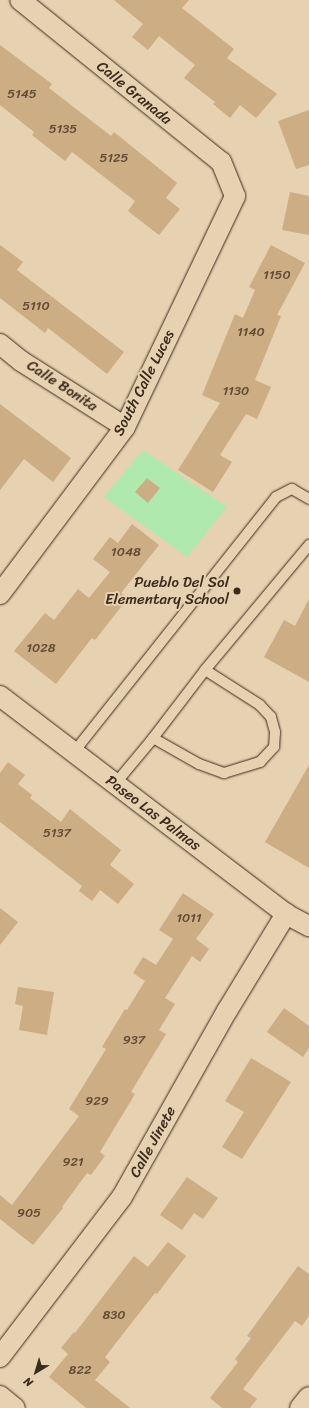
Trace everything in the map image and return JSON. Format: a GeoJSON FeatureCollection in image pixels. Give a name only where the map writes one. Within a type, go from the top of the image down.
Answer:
{"type":"FeatureCollection","features":[{"type":"Feature","properties":{"kind":"street","name":"Calle Granada"},"geometry":{"type":"LineString","coordinates":[[20,0],[221,162],[235,196]]}},
{"type":"Feature","properties":{"kind":"street","name":"South Calle Luces"},"geometry":{"type":"LineString","coordinates":[[0,594],[125,427],[235,196]]}},
{"type":"Feature","properties":{"kind":"street","name":"Calle Bonita"},"geometry":{"type":"LineString","coordinates":[[0,344],[21,361],[125,427]]}},
{"type":"Feature","properties":{"kind":"street","name":"Paseo Las Palmas"},"geometry":{"type":"LineString","coordinates":[[0,696],[286,914],[309,926]]}},
{"type":"Feature","properties":{"kind":"street","name":"Calle Jinete"},"geometry":{"type":"LineString","coordinates":[[0,1357],[122,1197],[227,1011],[286,914]]}},
{"type":"Feature","properties":{"kind":"street"},"geometry":{"type":"LineString","coordinates":[[0,1396],[15,1408]]}},
{"type":"Feature","properties":{"kind":"street"},"geometry":{"type":"LineString","coordinates":[[300,1408],[309,1397]]}},
{"type":"Feature","properties":{"kind":"lane"},"geometry":{"type":"LineString","coordinates":[[74,752],[276,497],[292,489],[309,499]]}},
{"type":"Feature","properties":{"kind":"lane"},"geometry":{"type":"LineString","coordinates":[[116,784],[205,670],[309,545]]}},
{"type":"Feature","properties":{"kind":"lane"},"geometry":{"type":"LineString","coordinates":[[153,738],[199,764],[224,773],[260,762],[274,747],[275,732],[271,717],[264,709],[205,670]]}},
{"type":"Feature","properties":{"kind":"green space"},"geometry":{"type":"Polygon","coordinates":[[[143,450],[227,507],[187,557],[104,497],[143,450]]]}},
{"type":"Feature","properties":{"kind":"building"},"geometry":{"type":"Polygon","coordinates":[[[114,0],[189,0],[182,8],[234,49],[227,58],[277,94],[256,118],[240,105],[230,118],[213,104],[215,102],[184,78],[195,65],[159,36],[148,50],[132,37],[143,24],[114,0]]]}},
{"type":"Feature","properties":{"kind":"building"},"geometry":{"type":"Polygon","coordinates":[[[0,45],[52,84],[49,88],[111,136],[114,132],[177,183],[166,198],[180,209],[159,235],[128,211],[135,201],[72,152],[65,161],[32,135],[34,132],[0,105],[0,45]]]}},
{"type":"Feature","properties":{"kind":"building"},"geometry":{"type":"Polygon","coordinates":[[[309,110],[309,165],[296,169],[278,121],[309,110]]]}},
{"type":"Feature","properties":{"kind":"building"},"geometry":{"type":"Polygon","coordinates":[[[290,192],[309,196],[309,235],[282,230],[290,192]]]}},
{"type":"Feature","properties":{"kind":"building"},"geometry":{"type":"Polygon","coordinates":[[[0,245],[23,262],[17,270],[124,352],[107,374],[48,328],[45,333],[0,298],[0,245]]]}},
{"type":"Feature","properties":{"kind":"building"},"geometry":{"type":"Polygon","coordinates":[[[271,245],[305,263],[277,315],[281,316],[255,380],[271,387],[257,419],[246,414],[220,455],[232,462],[213,492],[178,470],[220,403],[202,395],[235,314],[243,318],[255,290],[249,287],[271,245]]]}},
{"type":"Feature","properties":{"kind":"building"},"geometry":{"type":"Polygon","coordinates":[[[0,404],[71,458],[53,482],[24,459],[0,490],[0,404]]]}},
{"type":"Feature","properties":{"kind":"building"},"geometry":{"type":"Polygon","coordinates":[[[147,478],[160,488],[148,503],[135,492],[147,478]]]}},
{"type":"Feature","properties":{"kind":"building"},"geometry":{"type":"Polygon","coordinates":[[[132,524],[159,545],[121,593],[128,598],[95,640],[92,638],[56,684],[14,651],[45,613],[54,620],[78,589],[89,598],[110,572],[93,559],[110,537],[118,543],[132,524]]]}},
{"type":"Feature","properties":{"kind":"building"},"geometry":{"type":"Polygon","coordinates":[[[309,599],[309,682],[264,657],[284,620],[295,626],[309,599]]]}},
{"type":"Feature","properties":{"kind":"building"},"geometry":{"type":"Polygon","coordinates":[[[8,762],[25,775],[18,784],[32,795],[30,798],[61,822],[70,809],[121,850],[110,865],[134,884],[118,904],[100,890],[92,901],[79,891],[82,886],[0,822],[0,773],[8,762]]]}},
{"type":"Feature","properties":{"kind":"building"},"geometry":{"type":"Polygon","coordinates":[[[309,765],[309,868],[265,842],[309,765]]]}},
{"type":"Feature","properties":{"kind":"building"},"geometry":{"type":"Polygon","coordinates":[[[183,893],[214,914],[196,939],[209,949],[200,962],[192,956],[165,998],[175,1004],[159,1030],[166,1034],[131,1092],[135,1094],[100,1152],[105,1156],[91,1175],[87,1173],[62,1207],[63,1208],[33,1245],[0,1219],[0,1195],[12,1205],[79,1116],[69,1109],[106,1049],[102,1047],[125,1009],[127,1010],[145,981],[133,973],[143,957],[156,965],[173,939],[159,930],[183,893]]]}},
{"type":"Feature","properties":{"kind":"building"},"geometry":{"type":"Polygon","coordinates":[[[0,908],[18,922],[0,945],[0,908]]]}},
{"type":"Feature","properties":{"kind":"building"},"geometry":{"type":"Polygon","coordinates":[[[18,987],[54,992],[47,1035],[19,1030],[23,1006],[15,1004],[18,987]]]}},
{"type":"Feature","properties":{"kind":"building"},"geometry":{"type":"Polygon","coordinates":[[[284,1008],[309,1026],[309,1048],[303,1057],[267,1032],[284,1008]]]}},
{"type":"Feature","properties":{"kind":"building"},"geometry":{"type":"Polygon","coordinates":[[[251,1058],[291,1082],[242,1159],[222,1147],[244,1112],[225,1101],[251,1058]]]}},
{"type":"Feature","properties":{"kind":"building"},"geometry":{"type":"Polygon","coordinates":[[[187,1177],[218,1198],[203,1219],[194,1213],[182,1230],[160,1215],[187,1177]]]}},
{"type":"Feature","properties":{"kind":"building"},"geometry":{"type":"Polygon","coordinates":[[[168,1242],[186,1256],[105,1357],[110,1362],[95,1380],[130,1408],[86,1408],[49,1377],[68,1354],[61,1348],[74,1332],[75,1333],[134,1256],[148,1267],[168,1242]]]}},
{"type":"Feature","properties":{"kind":"building"},"geometry":{"type":"Polygon","coordinates":[[[298,1266],[309,1274],[309,1316],[302,1326],[295,1321],[243,1389],[257,1399],[250,1408],[222,1408],[210,1398],[238,1362],[235,1359],[251,1338],[247,1336],[298,1266]]]}},
{"type":"Feature","properties":{"kind":"place","name":"Pueblo Del Sol Elementary School"},"geometry":{"type":"Point","coordinates":[237,591]}}]}
